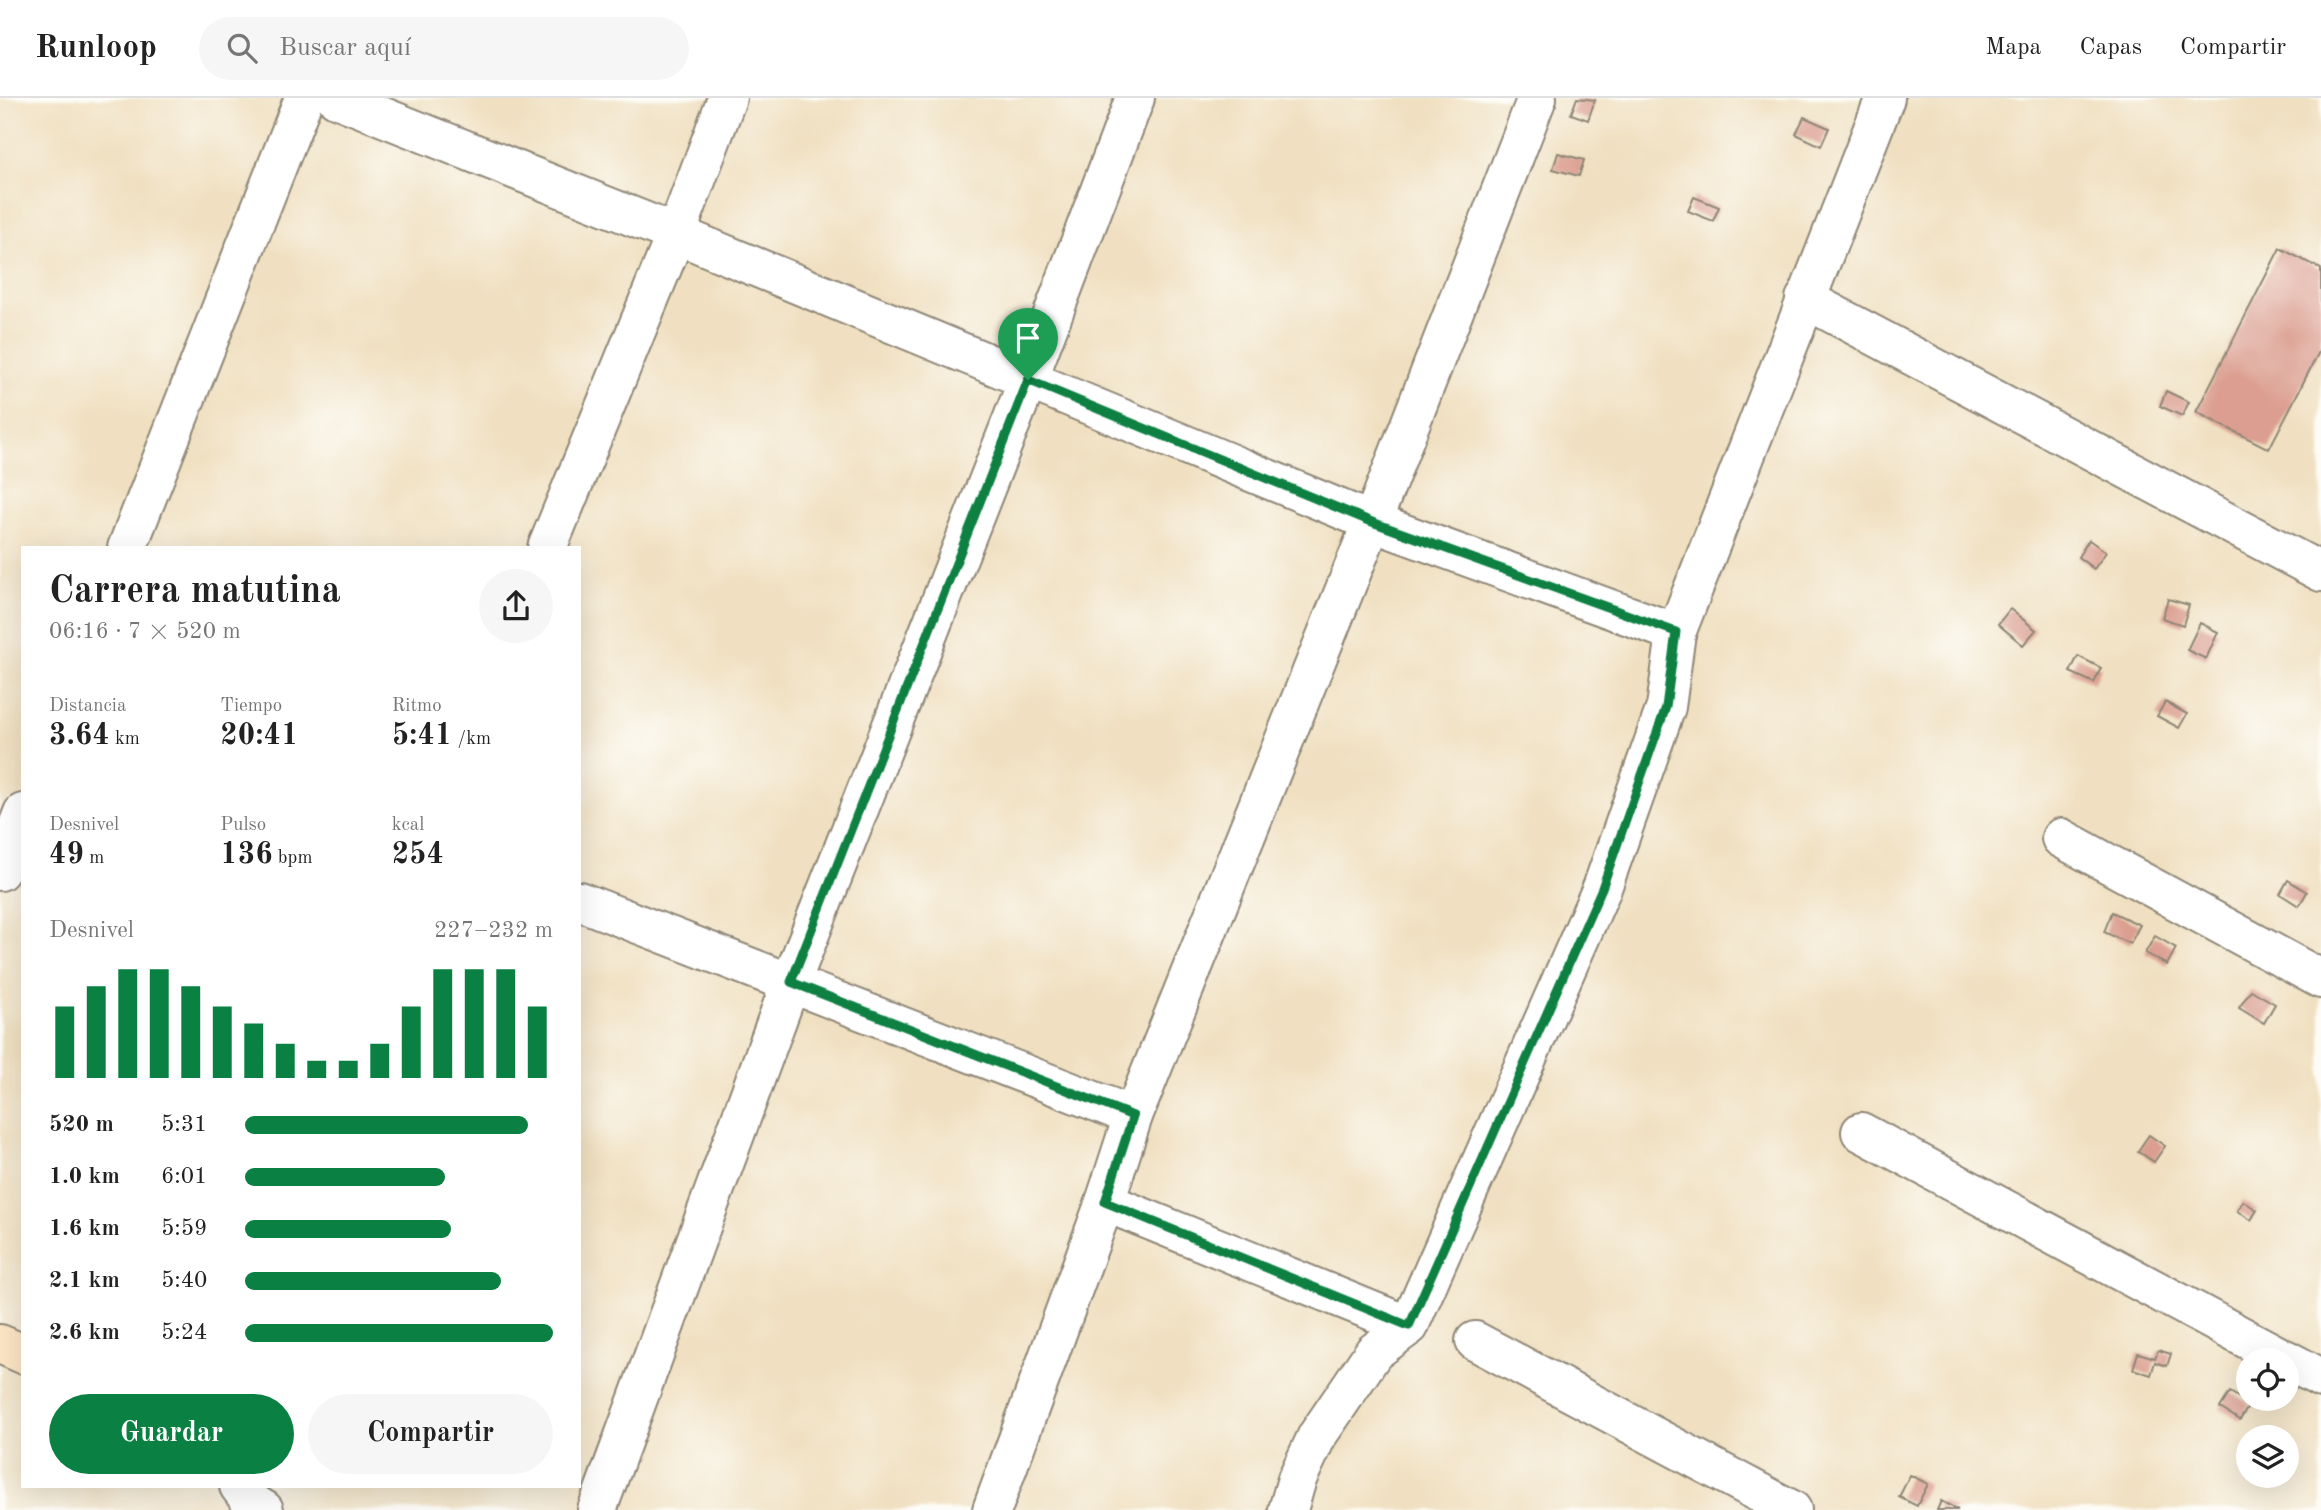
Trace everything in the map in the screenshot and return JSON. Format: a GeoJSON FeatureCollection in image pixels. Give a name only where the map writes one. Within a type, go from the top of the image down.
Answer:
{"type":"FeatureCollection","features":[{"type":"Feature","properties":{"kind":"street"},"geometry":{"type":"LineString","coordinates":[[128,546],[304,98]]}},
{"type":"Feature","properties":{"kind":"street"},"geometry":{"type":"LineString","coordinates":[[336,98],[676,234],[1372,522],[1676,632]]}},
{"type":"Feature","properties":{"kind":"street"},"geometry":{"type":"LineString","coordinates":[[548,546],[676,234],[727,98]]}},
{"type":"Feature","properties":{"kind":"street"},"geometry":{"type":"LineString","coordinates":[[597,1510],[791,982],[1028,380],[1135,98]]}},
{"type":"Feature","properties":{"kind":"street"},"geometry":{"type":"LineString","coordinates":[[992,1510],[1105,1202],[1133,1116],[1372,522],[1537,98]]}},
{"type":"Feature","properties":{"kind":"street"},"geometry":{"type":"LineString","coordinates":[[1288,1510],[1297,1479],[1317,1436],[1374,1352],[1409,1326],[1602,888],[1666,707],[1676,632],[1885,98]]}},
{"type":"Feature","properties":{"kind":"street"},"geometry":{"type":"LineString","coordinates":[[1805,299],[2321,572]]}},
{"type":"Feature","properties":{"kind":"street"},"geometry":{"type":"LineString","coordinates":[[0,871],[21,818]]}},
{"type":"Feature","properties":{"kind":"street"},"geometry":{"type":"LineString","coordinates":[[2061,838],[2321,979]]}},
{"type":"Feature","properties":{"kind":"street"},"geometry":{"type":"LineString","coordinates":[[581,902],[1133,1116]]}},
{"type":"Feature","properties":{"kind":"street"},"geometry":{"type":"LineString","coordinates":[[1861,1132],[2265,1348]]}},
{"type":"Feature","properties":{"kind":"street"},"geometry":{"type":"LineString","coordinates":[[1105,1202],[1409,1326]]}},
{"type":"Feature","properties":{"kind":"street"},"geometry":{"type":"LineString","coordinates":[[1475,1341],[1792,1510]]}},
{"type":"Feature","properties":{"kind":"street"},"geometry":{"type":"LineString","coordinates":[[0,1344],[21,1353]]}},
{"type":"Feature","properties":{"kind":"street"},"geometry":{"type":"LineString","coordinates":[[2299,1366],[2321,1378]]}},
{"type":"Feature","properties":{"kind":"street"},"geometry":{"type":"LineString","coordinates":[[240,1488],[251,1502],[264,1510]]}},
{"type":"Feature","properties":{"kind":"building"},"geometry":{"type":"Polygon","coordinates":[[[1577,98],[1595,100],[1588,120],[1571,114],[1577,98]]]}},
{"type":"Feature","properties":{"kind":"building"},"geometry":{"type":"Polygon","coordinates":[[[1804,117],[1829,128],[1821,146],[1796,134],[1804,117]]]}},
{"type":"Feature","properties":{"kind":"building"},"geometry":{"type":"Polygon","coordinates":[[[1558,153],[1584,160],[1579,176],[1553,169],[1558,153]]]}},
{"type":"Feature","properties":{"kind":"building"},"geometry":{"type":"Polygon","coordinates":[[[1694,197],[1719,207],[1713,221],[1688,211],[1694,197]]]}},
{"type":"Feature","properties":{"kind":"building"},"geometry":{"type":"Polygon","coordinates":[[[2280,248],[2321,269],[2321,348],[2269,449],[2196,412],[2280,248]]]}},
{"type":"Feature","properties":{"kind":"building"},"geometry":{"type":"Polygon","coordinates":[[[2166,391],[2189,402],[2182,416],[2160,406],[2166,391]]]}},
{"type":"Feature","properties":{"kind":"building"},"geometry":{"type":"Polygon","coordinates":[[[2089,540],[2106,552],[2094,569],[2078,557],[2089,540]]]}},
{"type":"Feature","properties":{"kind":"building"},"geometry":{"type":"Polygon","coordinates":[[[2168,599],[2189,605],[2183,625],[2162,618],[2168,599]]]}},
{"type":"Feature","properties":{"kind":"building"},"geometry":{"type":"Polygon","coordinates":[[[2010,609],[2036,630],[2023,645],[1998,624],[2010,609]]]}},
{"type":"Feature","properties":{"kind":"building"},"geometry":{"type":"Polygon","coordinates":[[[2200,623],[2218,632],[2206,659],[2187,650],[2200,623]]]}},
{"type":"Feature","properties":{"kind":"building"},"geometry":{"type":"Polygon","coordinates":[[[2078,656],[2101,668],[2094,683],[2070,672],[2078,656]]]}},
{"type":"Feature","properties":{"kind":"building"},"geometry":{"type":"Polygon","coordinates":[[[2165,702],[2187,714],[2179,728],[2157,716],[2165,702]]]}},
{"type":"Feature","properties":{"kind":"building"},"geometry":{"type":"Polygon","coordinates":[[[2288,880],[2307,892],[2299,906],[2280,894],[2288,880]]]}},
{"type":"Feature","properties":{"kind":"building"},"geometry":{"type":"Polygon","coordinates":[[[2112,912],[2140,925],[2130,944],[2104,932],[2112,912]]]}},
{"type":"Feature","properties":{"kind":"building"},"geometry":{"type":"Polygon","coordinates":[[[2155,936],[2176,948],[2167,965],[2145,953],[2155,936]]]}},
{"type":"Feature","properties":{"kind":"building"},"geometry":{"type":"Polygon","coordinates":[[[2251,990],[2275,1004],[2264,1023],[2239,1008],[2251,990]]]}},
{"type":"Feature","properties":{"kind":"building"},"geometry":{"type":"Polygon","coordinates":[[[2149,1135],[2165,1146],[2154,1162],[2138,1151],[2149,1135]]]}},
{"type":"Feature","properties":{"kind":"building"},"geometry":{"type":"Polygon","coordinates":[[[2243,1201],[2257,1210],[2251,1220],[2237,1211],[2243,1201]]]}},
{"type":"Feature","properties":{"kind":"building"},"geometry":{"type":"Polygon","coordinates":[[[2158,1350],[2171,1354],[2167,1366],[2155,1362],[2151,1375],[2133,1369],[2138,1353],[2155,1358],[2158,1350]]]}},
{"type":"Feature","properties":{"kind":"building"},"geometry":{"type":"Polygon","coordinates":[[[2230,1392],[2236,1396],[2236,1411],[2246,1411],[2240,1420],[2220,1408],[2230,1392]]]}},
{"type":"Feature","properties":{"kind":"building"},"geometry":{"type":"Polygon","coordinates":[[[1910,1475],[1928,1484],[1917,1506],[1899,1497],[1910,1475]]]}},
{"type":"Feature","properties":{"kind":"building"},"geometry":{"type":"Polygon","coordinates":[[[1941,1501],[1958,1510],[1937,1510],[1941,1501]]]}},
{"type":"Feature","properties":{"kind":"route"},"geometry":{"type":"LineString","coordinates":[[1028,380],[1372,522],[1676,632],[1666,707],[1602,888],[1409,1326],[1105,1202],[1133,1116],[791,982],[1028,380]]}}]}
